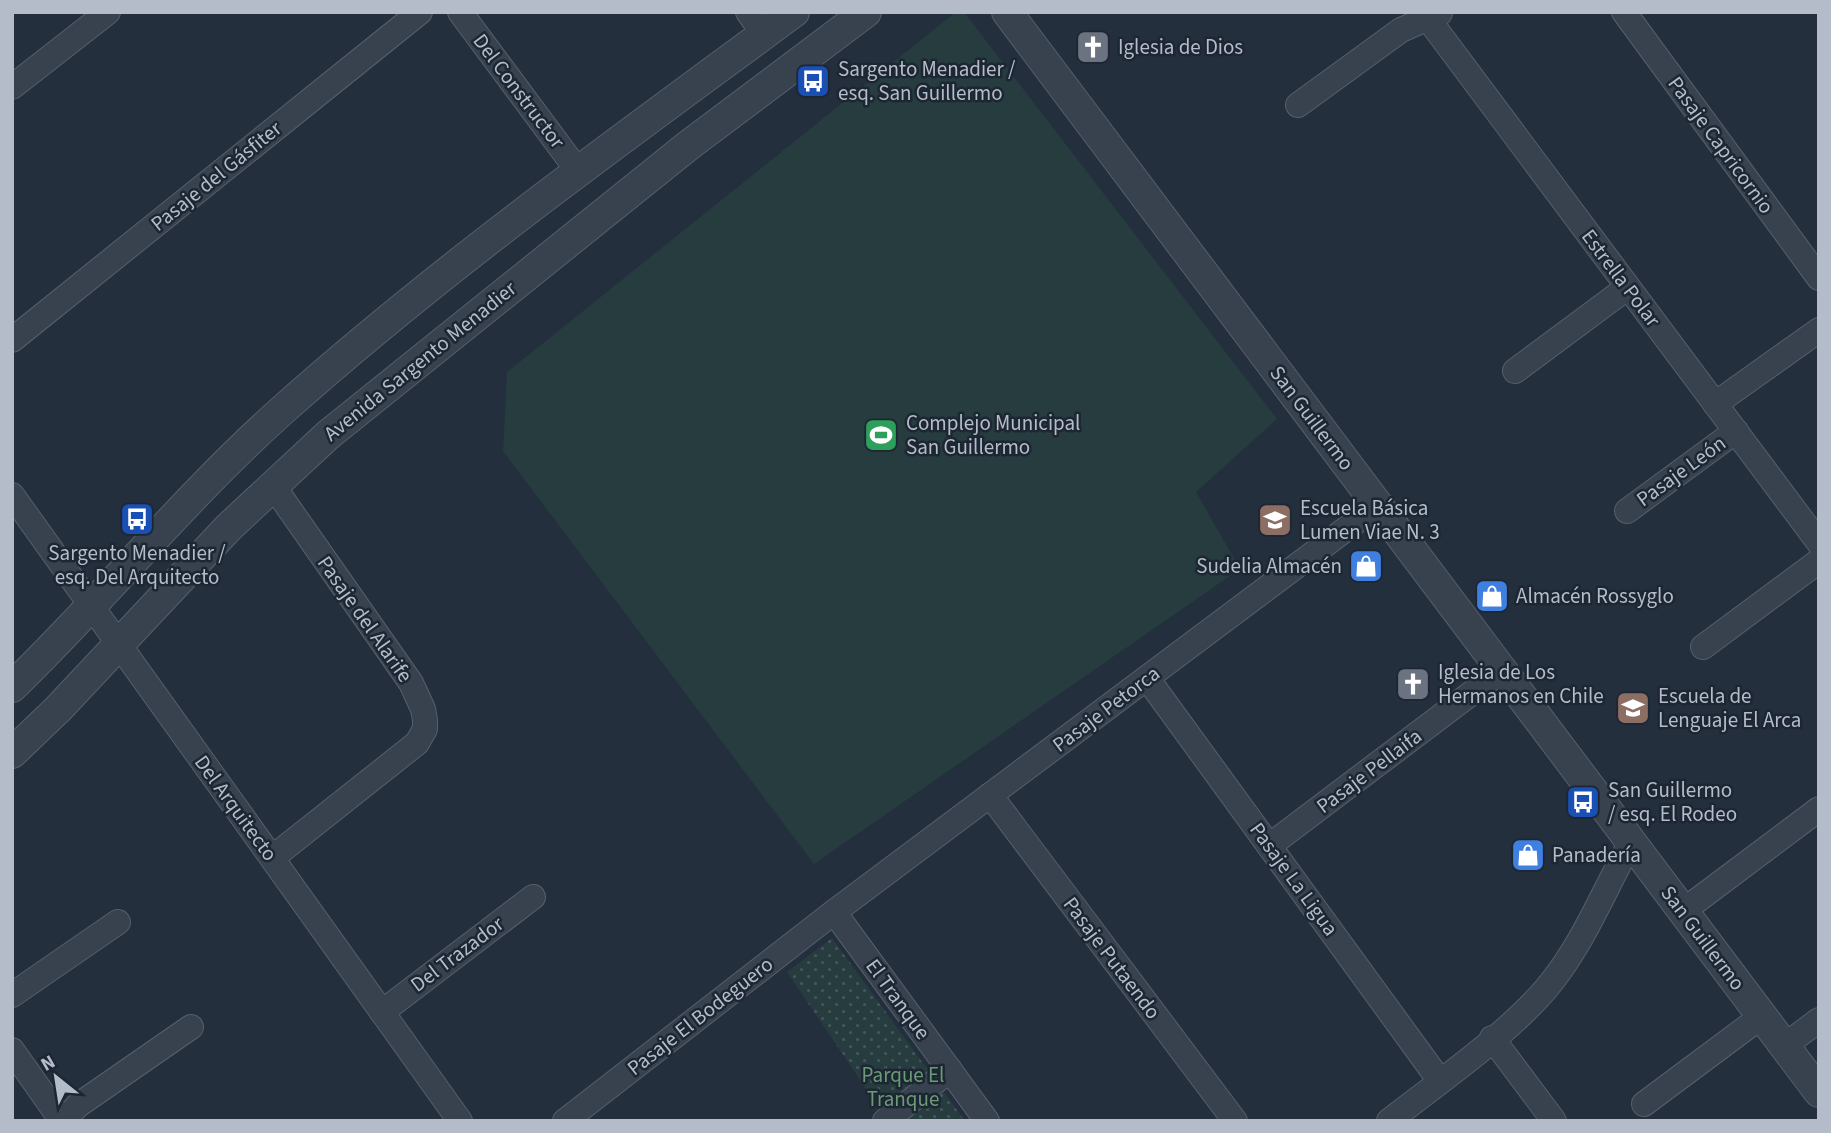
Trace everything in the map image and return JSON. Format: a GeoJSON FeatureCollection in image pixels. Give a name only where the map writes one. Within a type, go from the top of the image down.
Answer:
{"type":"FeatureCollection","features":[{"type":"Feature","properties":{"kind":"street"},"geometry":{"type":"LineString","coordinates":[[12,88],[108,12]]}},
{"type":"Feature","properties":{"kind":"street","name":"Pasaje del Gásfiter"},"geometry":{"type":"LineString","coordinates":[[12,340],[420,12]]}},
{"type":"Feature","properties":{"kind":"street","name":"Del Constructor"},"geometry":{"type":"LineString","coordinates":[[460,12],[578,171]]}},
{"type":"Feature","properties":{"kind":"street"},"geometry":{"type":"LineString","coordinates":[[12,687],[198,491],[277,415],[418,296],[578,171],[756,23],[794,12]]}},
{"type":"Feature","properties":{"kind":"street","name":"Avenida Sargento Menadier"},"geometry":{"type":"LineString","coordinates":[[12,753],[58,709],[193,564],[328,435],[689,145],[866,12]]}},
{"type":"Feature","properties":{"kind":"street","name":"San Guillermo"},"geometry":{"type":"LineString","coordinates":[[1007,12],[1819,1091]]}},
{"type":"Feature","properties":{"kind":"street","name":"Pasaje Capricornio"},"geometry":{"type":"LineString","coordinates":[[1624,12],[1819,278]]}},
{"type":"Feature","properties":{"kind":"street"},"geometry":{"type":"LineString","coordinates":[[1298,105],[1401,30],[1431,14]]}},
{"type":"Feature","properties":{"kind":"street","name":"Estrella Polar"},"geometry":{"type":"LineString","coordinates":[[1431,14],[1628,287],[1819,543]]}},
{"type":"Feature","properties":{"kind":"street"},"geometry":{"type":"LineString","coordinates":[[1515,371],[1628,287]]}},
{"type":"Feature","properties":{"kind":"street"},"geometry":{"type":"LineString","coordinates":[[1715,404],[1819,330]]}},
{"type":"Feature","properties":{"kind":"street","name":"Pasaje León"},"geometry":{"type":"LineString","coordinates":[[1627,511],[1735,431]]}},
{"type":"Feature","properties":{"kind":"street","name":"Pasaje del Alarife"},"geometry":{"type":"LineString","coordinates":[[272,858],[417,743],[425,729],[423,709],[403,669],[274,486]]}},
{"type":"Feature","properties":{"kind":"street","name":"Del Arquitecto"},"geometry":{"type":"LineString","coordinates":[[12,495],[460,1121]]}},
{"type":"Feature","properties":{"kind":"street","name":"Pasaje Petorca"},"geometry":{"type":"LineString","coordinates":[[834,912],[1378,505]]}},
{"type":"Feature","properties":{"kind":"street"},"geometry":{"type":"LineString","coordinates":[[1703,647],[1819,561]]}},
{"type":"Feature","properties":{"kind":"street","name":"Pasaje Pellaifa"},"geometry":{"type":"LineString","coordinates":[[1269,846],[1502,670]]}},
{"type":"Feature","properties":{"kind":"street","name":"Pasaje La Ligua"},"geometry":{"type":"LineString","coordinates":[[1147,678],[1440,1081]]}},
{"type":"Feature","properties":{"kind":"street","name":"Pasaje Putaendo"},"geometry":{"type":"LineString","coordinates":[[990,795],[1235,1121]]}},
{"type":"Feature","properties":{"kind":"street"},"geometry":{"type":"LineString","coordinates":[[1683,911],[1819,809]]}},
{"type":"Feature","properties":{"kind":"street"},"geometry":{"type":"LineString","coordinates":[[1389,1121],[1492,1038],[1545,990],[1585,930],[1631,842]]}},
{"type":"Feature","properties":{"kind":"street","name":"Del Trazador"},"geometry":{"type":"LineString","coordinates":[[382,1012],[533,897]]}},
{"type":"Feature","properties":{"kind":"street","name":"El Tranque"},"geometry":{"type":"LineString","coordinates":[[834,912],[987,1121]]}},
{"type":"Feature","properties":{"kind":"street","name":"Pasaje El Bodeguero"},"geometry":{"type":"LineString","coordinates":[[565,1121],[834,912]]}},
{"type":"Feature","properties":{"kind":"street"},"geometry":{"type":"LineString","coordinates":[[12,995],[118,922]]}},
{"type":"Feature","properties":{"kind":"street"},"geometry":{"type":"LineString","coordinates":[[1644,1104],[1762,1016]]}},
{"type":"Feature","properties":{"kind":"street"},"geometry":{"type":"LineString","coordinates":[[1784,1046],[1819,1020]]}},
{"type":"Feature","properties":{"kind":"street"},"geometry":{"type":"LineString","coordinates":[[12,1050],[63,1121],[77,1106],[191,1027]]}},
{"type":"Feature","properties":{"kind":"street"},"geometry":{"type":"LineString","coordinates":[[1492,1038],[1554,1121]]}},
{"type":"Feature","properties":{"kind":"street"},"geometry":{"type":"LineString","coordinates":[[885,1121],[950,1070]]}},
{"type":"Feature","properties":{"kind":"green space","name":"Complejo Municipal San Guillermo"},"geometry":{"type":"Polygon","coordinates":[[[956,12],[964,12],[1277,419],[1196,492],[1240,569],[814,864],[503,451],[507,372],[956,12]]]}},
{"type":"Feature","properties":{"kind":"green space","name":"Parque El Tranque"},"geometry":{"type":"Polygon","coordinates":[[[832,938],[965,1121],[888,1121],[787,972],[832,938]]]}},
{"type":"Feature","properties":{"kind":"place","name":"Iglesia de Dios"},"geometry":{"type":"Point","coordinates":[1093,47]}},
{"type":"Feature","properties":{"kind":"place","name":"Sargento Menadier / esq. San Guillermo"},"geometry":{"type":"Point","coordinates":[813,81]}},
{"type":"Feature","properties":{"kind":"place","name":"Complejo Municipal San Guillermo"},"geometry":{"type":"Point","coordinates":[881,435]}},
{"type":"Feature","properties":{"kind":"place","name":"Sargento Menadier / esq. Del Arquitecto"},"geometry":{"type":"Point","coordinates":[137,519]}},
{"type":"Feature","properties":{"kind":"place","name":"Escuela Básica Lumen Viae N. 3"},"geometry":{"type":"Point","coordinates":[1275,520]}},
{"type":"Feature","properties":{"kind":"place","name":"Sudelia Almacén"},"geometry":{"type":"Point","coordinates":[1366,566]}},
{"type":"Feature","properties":{"kind":"place","name":"Almacén Rossyglo"},"geometry":{"type":"Point","coordinates":[1492,596]}},
{"type":"Feature","properties":{"kind":"place","name":"Iglesia de Los Hermanos en Chile"},"geometry":{"type":"Point","coordinates":[1413,684]}},
{"type":"Feature","properties":{"kind":"place","name":"Escuela de Lenguaje El Arca"},"geometry":{"type":"Point","coordinates":[1633,708]}},
{"type":"Feature","properties":{"kind":"place","name":"San Guillermo / esq. El Rodeo"},"geometry":{"type":"Point","coordinates":[1583,802]}},
{"type":"Feature","properties":{"kind":"place","name":"Panadería"},"geometry":{"type":"Point","coordinates":[1528,855]}}]}
